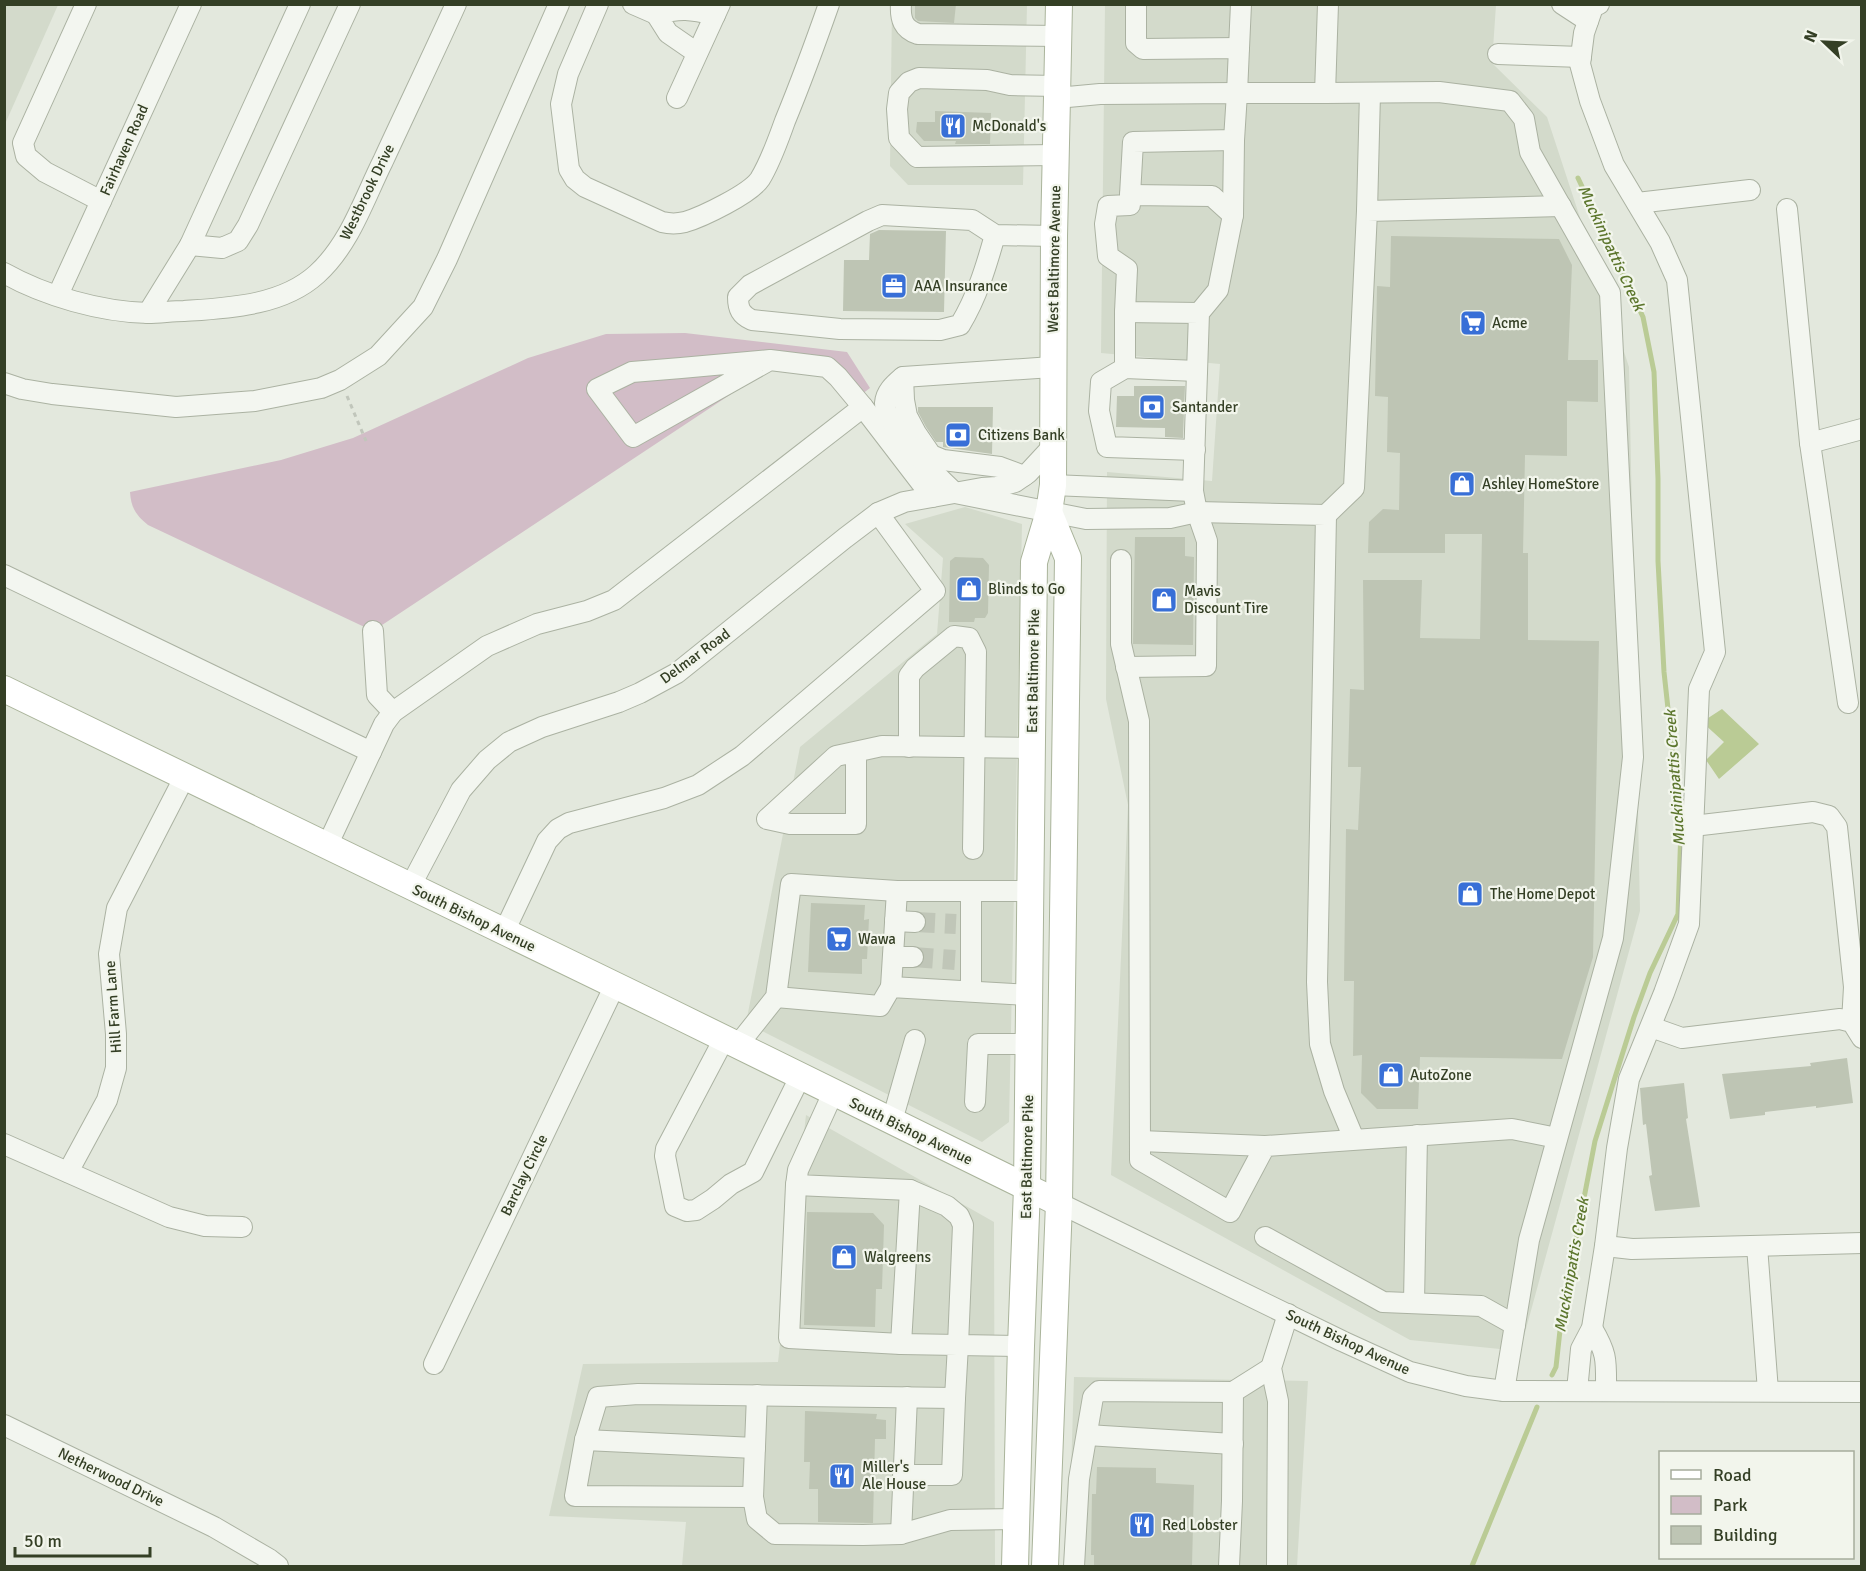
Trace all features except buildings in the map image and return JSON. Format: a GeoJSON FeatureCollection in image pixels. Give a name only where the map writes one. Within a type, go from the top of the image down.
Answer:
{"type":"FeatureCollection","features":[{"type":"Feature","properties":{"kind":"main road","name":"West Baltimore Avenue"},"geometry":{"type":"LineString","coordinates":[[1049,512],[1053,485],[1052,367],[1059,4]]}},
{"type":"Feature","properties":{"kind":"main road","name":"East Baltimore Pike"},"geometry":{"type":"LineString","coordinates":[[1015,1566],[1030,1044],[1034,562],[1049,512]]}},
{"type":"Feature","properties":{"kind":"main road"},"geometry":{"type":"LineString","coordinates":[[1045,1566],[1059,1203],[1068,558],[1049,512]]}},
{"type":"Feature","properties":{"kind":"main road","name":"South Bishop Avenue"},"geometry":{"type":"LineString","coordinates":[[4,689],[1059,1203]]}},
{"type":"Feature","properties":{"kind":"main road"},"geometry":{"type":"LineString","coordinates":[[1032,796],[1065,797]]}},
{"type":"Feature","properties":{"kind":"street"},"geometry":{"type":"LineString","coordinates":[[86,4],[22,143],[26,156],[40,168],[101,201]]}},
{"type":"Feature","properties":{"kind":"street","name":"Fairhaven Road"},"geometry":{"type":"LineString","coordinates":[[58,295],[190,4]]}},
{"type":"Feature","properties":{"kind":"street"},"geometry":{"type":"LineString","coordinates":[[148,313],[190,245],[300,4]]}},
{"type":"Feature","properties":{"kind":"street"},"geometry":{"type":"LineString","coordinates":[[190,245],[222,248],[238,241],[248,225],[350,4]]}},
{"type":"Feature","properties":{"kind":"street","name":"Westbrook Drive"},"geometry":{"type":"LineString","coordinates":[[4,273],[18,281],[89,305],[148,313],[227,308],[261,301],[281,295],[317,274],[347,237],[456,4]]}},
{"type":"Feature","properties":{"kind":"street"},"geometry":{"type":"LineString","coordinates":[[4,383],[22,390],[176,407],[255,401],[321,388],[340,380],[378,356],[423,307],[447,259],[559,4]]}},
{"type":"Feature","properties":{"kind":"street"},"geometry":{"type":"LineString","coordinates":[[598,4],[568,74],[561,104],[569,169],[575,179],[585,187],[671,224],[702,216],[743,194],[758,182],[771,157],[829,4]]}},
{"type":"Feature","properties":{"kind":"street"},"geometry":{"type":"LineString","coordinates":[[633,4],[656,14],[668,33],[697,53]]}},
{"type":"Feature","properties":{"kind":"street"},"geometry":{"type":"LineString","coordinates":[[901,4],[900,15],[904,24],[909,31],[918,34],[1059,36]]}},
{"type":"Feature","properties":{"kind":"street"},"geometry":{"type":"LineString","coordinates":[[1136,4],[1136,43],[1143,49],[1239,48]]}},
{"type":"Feature","properties":{"kind":"street"},"geometry":{"type":"LineString","coordinates":[[1126,667],[1206,666],[1208,541],[1197,512],[1193,491],[1199,314],[1218,290],[1233,214],[1234,140],[1241,4]]}},
{"type":"Feature","properties":{"kind":"street"},"geometry":{"type":"LineString","coordinates":[[1325,93],[1328,4]]}},
{"type":"Feature","properties":{"kind":"street"},"geometry":{"type":"LineString","coordinates":[[1562,4],[1594,13],[1584,33],[1580,64],[1590,101],[1614,165],[1660,242],[1677,280],[1715,652],[1699,689],[1689,924],[1629,1079],[1592,1328],[1581,1349],[1577,1391]]}},
{"type":"Feature","properties":{"kind":"street"},"geometry":{"type":"LineString","coordinates":[[656,14],[678,8],[717,10],[677,98]]}},
{"type":"Feature","properties":{"kind":"street"},"geometry":{"type":"LineString","coordinates":[[1498,54],[1581,57]]}},
{"type":"Feature","properties":{"kind":"street"},"geometry":{"type":"LineString","coordinates":[[1055,155],[916,157],[899,138],[897,109],[899,93],[909,82],[919,78],[987,80],[1057,92],[1100,94],[1438,92],[1510,101],[1524,120],[1530,152],[1610,293],[1633,757],[1613,938],[1529,1240],[1504,1391]]}},
{"type":"Feature","properties":{"kind":"street"},"geometry":{"type":"LineString","coordinates":[[1354,1139],[1334,1091],[1320,1044],[1317,993],[1326,515],[1354,488],[1370,93]]}},
{"type":"Feature","properties":{"kind":"street"},"geometry":{"type":"LineString","coordinates":[[1125,368],[1127,269],[1108,256],[1105,224],[1108,206],[1130,206],[1133,142],[1234,140]]}},
{"type":"Feature","properties":{"kind":"street"},"geometry":{"type":"LineString","coordinates":[[1637,203],[1750,190]]}},
{"type":"Feature","properties":{"kind":"street"},"geometry":{"type":"LineString","coordinates":[[1130,195],[1212,196],[1233,214]]}},
{"type":"Feature","properties":{"kind":"street"},"geometry":{"type":"LineString","coordinates":[[1367,211],[1561,206]]}},
{"type":"Feature","properties":{"kind":"street"},"geometry":{"type":"LineString","coordinates":[[1787,208],[1810,443],[1848,702]]}},
{"type":"Feature","properties":{"kind":"street"},"geometry":{"type":"LineString","coordinates":[[995,235],[984,275],[960,325],[940,330],[840,329],[752,320],[744,316],[738,308],[738,297],[750,285],[882,215],[972,220],[995,235],[1054,236]]}},
{"type":"Feature","properties":{"kind":"street"},"geometry":{"type":"LineString","coordinates":[[1125,312],[1199,314]]}},
{"type":"Feature","properties":{"kind":"street"},"geometry":{"type":"LineString","coordinates":[[770,360],[633,437],[597,389],[632,372],[770,360],[827,367],[863,407],[932,496]]}},
{"type":"Feature","properties":{"kind":"street"},"geometry":{"type":"LineString","coordinates":[[955,493],[933,472],[888,417],[885,402],[890,388],[903,377],[1052,367]]}},
{"type":"Feature","properties":{"kind":"street"},"geometry":{"type":"LineString","coordinates":[[1195,450],[1107,447],[1099,411],[1101,382],[1125,368],[1197,371]]}},
{"type":"Feature","properties":{"kind":"street"},"geometry":{"type":"LineString","coordinates":[[903,377],[907,416],[931,455],[943,460],[1000,467],[1024,476]]}},
{"type":"Feature","properties":{"kind":"street"},"geometry":{"type":"LineString","coordinates":[[327,846],[384,724],[393,712],[487,646],[537,624],[587,611],[614,600],[863,407]]}},
{"type":"Feature","properties":{"kind":"street"},"geometry":{"type":"LineString","coordinates":[[1810,443],[1862,429]]}},
{"type":"Feature","properties":{"kind":"street","name":"Delmar Road"},"geometry":{"type":"LineString","coordinates":[[410,887],[461,790],[492,755],[509,742],[619,702],[677,673],[878,513],[904,502],[998,487],[1015,482],[1024,476],[1053,446]]}},
{"type":"Feature","properties":{"kind":"street"},"geometry":{"type":"LineString","coordinates":[[1053,485],[1193,491]]}},
{"type":"Feature","properties":{"kind":"street","name":"Delmar Road"},"geometry":{"type":"LineString","coordinates":[[955,493],[1086,519],[1170,518],[1197,512],[1326,515]]}},
{"type":"Feature","properties":{"kind":"street"},"geometry":{"type":"LineString","coordinates":[[504,932],[547,841],[558,829],[569,823],[664,798],[698,785],[742,756],[935,591],[878,513]]}},
{"type":"Feature","properties":{"kind":"street"},"geometry":{"type":"LineString","coordinates":[[1121,560],[1121,644],[1139,721],[1140,1160],[1230,1212],[1265,1146]]}},
{"type":"Feature","properties":{"kind":"street"},"geometry":{"type":"LineString","coordinates":[[4,575],[371,752]]}},
{"type":"Feature","properties":{"kind":"street"},"geometry":{"type":"LineString","coordinates":[[373,631],[377,695],[393,712]]}},
{"type":"Feature","properties":{"kind":"street"},"geometry":{"type":"LineString","coordinates":[[909,747],[909,676],[915,668],[954,636],[969,638],[976,652],[973,849]]}},
{"type":"Feature","properties":{"kind":"street"},"geometry":{"type":"LineString","coordinates":[[855,752],[856,824],[790,824],[767,819],[836,756],[882,746],[1032,748]]}},
{"type":"Feature","properties":{"kind":"street","name":"Hill Farm Lane"},"geometry":{"type":"LineString","coordinates":[[68,1172],[107,1100],[116,1068],[116,1034],[109,954],[117,908],[185,776]]}},
{"type":"Feature","properties":{"kind":"street"},"geometry":{"type":"LineString","coordinates":[[1693,826],[1813,812],[1828,816],[1837,827],[1857,1030]]}},
{"type":"Feature","properties":{"kind":"street"},"geometry":{"type":"LineString","coordinates":[[800,1077],[753,1172],[731,1184],[696,1210],[687,1211],[677,1208],[671,1191],[665,1156],[666,1149],[730,1043],[776,997],[791,884],[897,891],[1030,891]]}},
{"type":"Feature","properties":{"kind":"street"},"geometry":{"type":"LineString","coordinates":[[776,997],[880,1006],[891,987],[903,957],[905,922],[897,891]]}},
{"type":"Feature","properties":{"kind":"street"},"geometry":{"type":"LineString","coordinates":[[970,991],[963,960],[963,924],[971,891]]}},
{"type":"Feature","properties":{"kind":"street","name":"Barclay Circle"},"geometry":{"type":"LineString","coordinates":[[434,1364],[615,986]]}},
{"type":"Feature","properties":{"kind":"street"},"geometry":{"type":"LineString","coordinates":[[891,987],[1029,995]]}},
{"type":"Feature","properties":{"kind":"street"},"geometry":{"type":"LineString","coordinates":[[1651,1027],[1682,1038],[1840,1019],[1857,1030]]}},
{"type":"Feature","properties":{"kind":"street"},"geometry":{"type":"LineString","coordinates":[[892,1121],[915,1040]]}},
{"type":"Feature","properties":{"kind":"street"},"geometry":{"type":"LineString","coordinates":[[975,1102],[978,1044],[1030,1044]]}},
{"type":"Feature","properties":{"kind":"street"},"geometry":{"type":"LineString","coordinates":[[833,1092],[798,1170],[789,1338],[901,1344],[1021,1346]]}},
{"type":"Feature","properties":{"kind":"street"},"geometry":{"type":"LineString","coordinates":[[1140,1141],[1265,1146],[1512,1129],[1557,1138]]}},
{"type":"Feature","properties":{"kind":"street"},"geometry":{"type":"LineString","coordinates":[[1414,1303],[1417,1135]]}},
{"type":"Feature","properties":{"kind":"street"},"geometry":{"type":"LineString","coordinates":[[4,1144],[169,1217],[205,1226],[242,1227]]}},
{"type":"Feature","properties":{"kind":"street"},"geometry":{"type":"LineString","coordinates":[[796,1185],[910,1190],[947,1206],[959,1216],[963,1225],[952,1475],[903,1475]]}},
{"type":"Feature","properties":{"kind":"street"},"geometry":{"type":"LineString","coordinates":[[901,1344],[910,1190]]}},
{"type":"Feature","properties":{"kind":"street","name":"South Bishop Avenue"},"geometry":{"type":"LineString","coordinates":[[1059,1203],[1410,1372],[1466,1386],[1504,1391],[1862,1392]]}},
{"type":"Feature","properties":{"kind":"street"},"geometry":{"type":"LineString","coordinates":[[1265,1237],[1383,1302],[1481,1306],[1515,1325]]}},
{"type":"Feature","properties":{"kind":"street"},"geometry":{"type":"LineString","coordinates":[[1605,1246],[1632,1250],[1862,1243]]}},
{"type":"Feature","properties":{"kind":"street"},"geometry":{"type":"LineString","coordinates":[[1756,1246],[1768,1391]]}},
{"type":"Feature","properties":{"kind":"street"},"geometry":{"type":"LineString","coordinates":[[1277,1566],[1278,1401],[1271,1368],[1288,1314]]}},
{"type":"Feature","properties":{"kind":"street"},"geometry":{"type":"LineString","coordinates":[[1592,1328],[1603,1345],[1606,1355],[1606,1391]]}},
{"type":"Feature","properties":{"kind":"street"},"geometry":{"type":"LineString","coordinates":[[1074,1566],[1079,1479],[1093,1397],[1099,1391],[1233,1392],[1271,1368]]}},
{"type":"Feature","properties":{"kind":"street"},"geometry":{"type":"LineString","coordinates":[[1229,1566],[1233,1392]]}},
{"type":"Feature","properties":{"kind":"street"},"geometry":{"type":"LineString","coordinates":[[753,1497],[575,1496],[585,1440],[598,1397],[638,1394],[955,1398]]}},
{"type":"Feature","properties":{"kind":"street"},"geometry":{"type":"LineString","coordinates":[[757,1395],[753,1497],[756,1519],[775,1534],[901,1534],[950,1520],[1016,1519]]}},
{"type":"Feature","properties":{"kind":"street"},"geometry":{"type":"LineString","coordinates":[[901,1534],[907,1397]]}},
{"type":"Feature","properties":{"kind":"street","name":"Netherwood Drive"},"geometry":{"type":"LineString","coordinates":[[4,1425],[214,1527],[278,1566]]}},
{"type":"Feature","properties":{"kind":"street"},"geometry":{"type":"LineString","coordinates":[[1087,1435],[1233,1444]]}},
{"type":"Feature","properties":{"kind":"street"},"geometry":{"type":"LineString","coordinates":[[585,1440],[755,1448]]}},
{"type":"Feature","properties":{"kind":"path"},"geometry":{"type":"LineString","coordinates":[[340,380],[366,441]]}},
{"type":"Feature","properties":{"kind":"shaded area"},"geometry":{"type":"Polygon","coordinates":[[[4,5],[58,5],[5,124],[4,5]]]}},
{"type":"Feature","properties":{"kind":"shaded area"},"geometry":{"type":"Polygon","coordinates":[[[892,5],[1027,5],[1023,185],[908,185],[890,166],[892,5]]]}},
{"type":"Feature","properties":{"kind":"shaded area"},"geometry":{"type":"Polygon","coordinates":[[[1105,5],[1496,5],[1492,63],[1547,117],[1629,367],[1640,911],[1520,1351],[1410,1340],[1111,1175],[1128,805],[1106,699],[1107,472],[1212,481],[1220,364],[1101,353],[1105,5]]]}},
{"type":"Feature","properties":{"kind":"shaded area"},"geometry":{"type":"Polygon","coordinates":[[[965,507],[1022,524],[1009,1122],[982,1142],[746,1023],[800,747],[937,634],[943,558],[905,524],[965,507]]]}},
{"type":"Feature","properties":{"kind":"shaded area"},"geometry":{"type":"Polygon","coordinates":[[[1722,709],[1759,744],[1719,779],[1706,760],[1724,742],[1702,722],[1722,709]]]}},
{"type":"Feature","properties":{"kind":"shaded area"},"geometry":{"type":"Polygon","coordinates":[[[806,1115],[994,1222],[995,1566],[682,1566],[686,1522],[549,1516],[583,1364],[778,1362],[806,1115]]]}},
{"type":"Feature","properties":{"kind":"shaded area"},"geometry":{"type":"Polygon","coordinates":[[[1074,1377],[1308,1381],[1297,1566],[1068,1566],[1074,1377]]]}},
{"type":"Feature","properties":{"kind":"green space"},"geometry":{"type":"Polygon","coordinates":[[[685,333],[847,352],[870,388],[849,404],[822,374],[772,367],[373,631],[148,525],[133,507],[130,492],[281,460],[353,438],[528,358],[606,334],[685,333]]]}},
{"type":"Feature","properties":{"kind":"waterway","name":"Muckinipattis Creek"},"geometry":{"type":"LineString","coordinates":[[1552,1375],[1556,1367],[1562,1312],[1595,1141],[1650,973],[1678,914],[1681,828],[1664,672],[1658,561],[1654,372],[1643,317],[1578,178]]}},
{"type":"Feature","properties":{"kind":"waterway","name":"Muckinipattis Creek"},"geometry":{"type":"LineString","coordinates":[[1472,1566],[1537,1407]]}},
{"type":"Feature","properties":{"kind":"tunnel"},"geometry":{"type":"LineString","coordinates":[[915,922],[956,924]]}},
{"type":"Feature","properties":{"kind":"tunnel"},"geometry":{"type":"LineString","coordinates":[[913,957],[955,960]]}},
{"type":"Feature","properties":{"kind":"place","name":"McDonald's"},"geometry":{"type":"Point","coordinates":[953,126]}},
{"type":"Feature","properties":{"kind":"place","name":"AAA Insurance"},"geometry":{"type":"Point","coordinates":[894,286]}},
{"type":"Feature","properties":{"kind":"place","name":"Acme"},"geometry":{"type":"Point","coordinates":[1473,323]}},
{"type":"Feature","properties":{"kind":"place","name":"Santander"},"geometry":{"type":"Point","coordinates":[1152,407]}},
{"type":"Feature","properties":{"kind":"place","name":"Citizens Bank"},"geometry":{"type":"Point","coordinates":[958,435]}},
{"type":"Feature","properties":{"kind":"place","name":"Ashley HomeStore"},"geometry":{"type":"Point","coordinates":[1462,484]}},
{"type":"Feature","properties":{"kind":"place","name":"Blinds to Go"},"geometry":{"type":"Point","coordinates":[969,589]}},
{"type":"Feature","properties":{"kind":"place","name":"Mavis Discount Tire"},"geometry":{"type":"Point","coordinates":[1164,600]}},
{"type":"Feature","properties":{"kind":"place","name":"The Home Depot"},"geometry":{"type":"Point","coordinates":[1470,894]}},
{"type":"Feature","properties":{"kind":"place","name":"Wawa"},"geometry":{"type":"Point","coordinates":[839,939]}},
{"type":"Feature","properties":{"kind":"place","name":"AutoZone"},"geometry":{"type":"Point","coordinates":[1391,1075]}},
{"type":"Feature","properties":{"kind":"place","name":"Walgreens"},"geometry":{"type":"Point","coordinates":[844,1257]}},
{"type":"Feature","properties":{"kind":"place","name":"Miller's Ale House"},"geometry":{"type":"Point","coordinates":[842,1476]}},
{"type":"Feature","properties":{"kind":"place","name":"Red Lobster"},"geometry":{"type":"Point","coordinates":[1142,1525]}}]}
